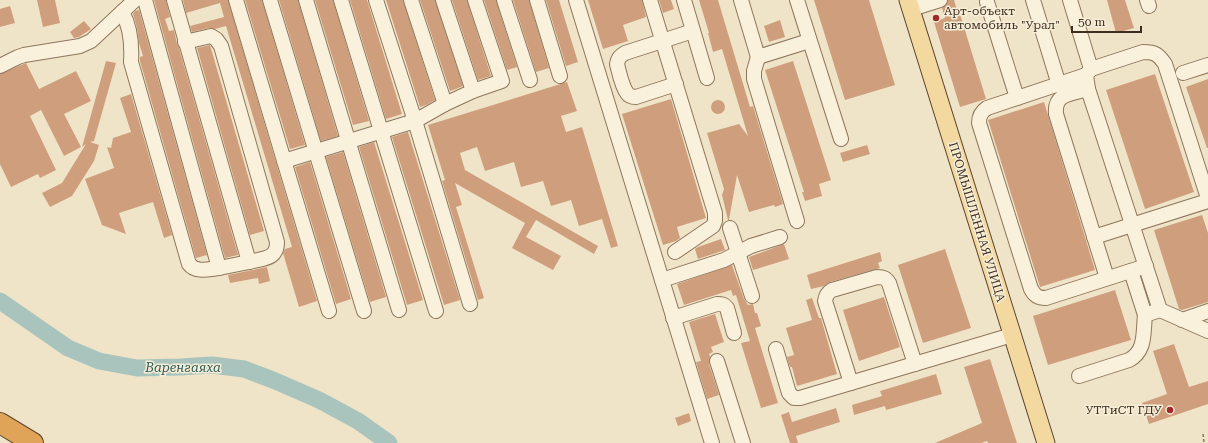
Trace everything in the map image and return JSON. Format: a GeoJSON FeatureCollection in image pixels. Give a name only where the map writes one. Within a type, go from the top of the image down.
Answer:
{"type":"FeatureCollection","features":[{"type":"Feature","properties":{"kind":"highway"},"geometry":{"type":"LineString","coordinates":[[0,423],[33,443]]}},
{"type":"Feature","properties":{"kind":"main road","name":"ПРОМЫШЛЕННАЯ УЛИЦА"},"geometry":{"type":"LineString","coordinates":[[909,5],[1046,443]]}},
{"type":"Feature","properties":{"kind":"street"},"geometry":{"type":"LineString","coordinates":[[0,66],[24,55],[80,46],[91,41],[135,0]]}},
{"type":"Feature","properties":{"kind":"street"},"geometry":{"type":"LineString","coordinates":[[144,0],[219,268]]}},
{"type":"Feature","properties":{"kind":"street"},"geometry":{"type":"LineString","coordinates":[[174,0],[248,262]]}},
{"type":"Feature","properties":{"kind":"street"},"geometry":{"type":"LineString","coordinates":[[236,0],[329,311]]}},
{"type":"Feature","properties":{"kind":"street"},"geometry":{"type":"LineString","coordinates":[[270,0],[364,311]]}},
{"type":"Feature","properties":{"kind":"street"},"geometry":{"type":"LineString","coordinates":[[306,0],[399,310]]}},
{"type":"Feature","properties":{"kind":"street"},"geometry":{"type":"LineString","coordinates":[[341,0],[436,311]]}},
{"type":"Feature","properties":{"kind":"street"},"geometry":{"type":"LineString","coordinates":[[376,0],[415,120],[470,304]]}},
{"type":"Feature","properties":{"kind":"street"},"geometry":{"type":"LineString","coordinates":[[412,0],[445,104]]}},
{"type":"Feature","properties":{"kind":"street"},"geometry":{"type":"LineString","coordinates":[[443,0],[473,92]]}},
{"type":"Feature","properties":{"kind":"street"},"geometry":{"type":"LineString","coordinates":[[284,161],[415,120],[445,104],[502,81],[476,0]]}},
{"type":"Feature","properties":{"kind":"street"},"geometry":{"type":"LineString","coordinates":[[504,0],[530,80]]}},
{"type":"Feature","properties":{"kind":"street"},"geometry":{"type":"LineString","coordinates":[[537,0],[560,76]]}},
{"type":"Feature","properties":{"kind":"street"},"geometry":{"type":"LineString","coordinates":[[576,0],[712,443]]}},
{"type":"Feature","properties":{"kind":"street"},"geometry":{"type":"LineString","coordinates":[[650,0],[715,213],[715,221],[713,226],[675,252]]}},
{"type":"Feature","properties":{"kind":"street"},"geometry":{"type":"LineString","coordinates":[[684,0],[707,78]]}},
{"type":"Feature","properties":{"kind":"street"},"geometry":{"type":"LineString","coordinates":[[741,0],[758,57],[754,71],[754,79],[797,221]]}},
{"type":"Feature","properties":{"kind":"street"},"geometry":{"type":"LineString","coordinates":[[797,0],[841,139]]}},
{"type":"Feature","properties":{"kind":"street"},"geometry":{"type":"LineString","coordinates":[[909,5],[940,0]]}},
{"type":"Feature","properties":{"kind":"street"},"geometry":{"type":"LineString","coordinates":[[1033,0],[1059,85]]}},
{"type":"Feature","properties":{"kind":"street"},"geometry":{"type":"LineString","coordinates":[[1070,0],[1088,78],[1132,225],[1160,310]]}},
{"type":"Feature","properties":{"kind":"street"},"geometry":{"type":"LineString","coordinates":[[989,1],[1017,98]]}},
{"type":"Feature","properties":{"kind":"street"},"geometry":{"type":"LineString","coordinates":[[122,12],[130,34],[132,46],[131,62],[189,264],[197,270],[219,268],[270,256],[275,253],[277,242],[221,46],[216,39],[211,36],[185,42]]}},
{"type":"Feature","properties":{"kind":"street"},"geometry":{"type":"LineString","coordinates":[[676,84],[636,97],[632,96],[627,94],[617,64],[620,56],[625,53],[693,31]]}},
{"type":"Feature","properties":{"kind":"street"},"geometry":{"type":"LineString","coordinates":[[758,57],[809,41]]}},
{"type":"Feature","properties":{"kind":"street"},"geometry":{"type":"LineString","coordinates":[[1094,237],[1208,199],[1165,64],[1159,56],[1152,52],[1143,52],[1088,78],[1062,97],[1057,102],[1055,107],[1056,114],[1094,237],[1107,278]]}},
{"type":"Feature","properties":{"kind":"street"},"geometry":{"type":"LineString","coordinates":[[1183,73],[1208,65]]}},
{"type":"Feature","properties":{"kind":"street"},"geometry":{"type":"LineString","coordinates":[[1088,78],[1059,85],[987,108],[982,111],[979,118],[979,123],[1031,289],[1035,296],[1046,298],[1146,266]]}},
{"type":"Feature","properties":{"kind":"street"},"geometry":{"type":"LineString","coordinates":[[730,228],[752,296]]}},
{"type":"Feature","properties":{"kind":"street"},"geometry":{"type":"LineString","coordinates":[[662,280],[724,260],[751,246],[780,237]]}},
{"type":"Feature","properties":{"kind":"street"},"geometry":{"type":"LineString","coordinates":[[1079,376],[1129,360],[1140,352],[1145,315],[1131,271]]}},
{"type":"Feature","properties":{"kind":"street"},"geometry":{"type":"LineString","coordinates":[[850,383],[825,301],[828,293],[832,290],[870,279],[882,277],[886,279],[889,283],[914,364]]}},
{"type":"Feature","properties":{"kind":"street"},"geometry":{"type":"LineString","coordinates":[[673,318],[717,304],[722,304],[727,308],[734,333]]}},
{"type":"Feature","properties":{"kind":"street"},"geometry":{"type":"LineString","coordinates":[[1145,315],[1160,310],[1208,331]]}},
{"type":"Feature","properties":{"kind":"street"},"geometry":{"type":"LineString","coordinates":[[1182,320],[1208,311]]}},
{"type":"Feature","properties":{"kind":"street"},"geometry":{"type":"LineString","coordinates":[[776,349],[789,393],[794,398],[800,398],[1012,335]]}},
{"type":"Feature","properties":{"kind":"street"},"geometry":{"type":"LineString","coordinates":[[717,361],[743,443]]}},
{"type":"Feature","properties":{"kind":"path"},"geometry":{"type":"LineString","coordinates":[[1203,434],[1204,443]]}},
{"type":"Feature","properties":{"kind":"building"},"geometry":{"type":"Polygon","coordinates":[[[37,0],[55,0],[60,23],[43,27],[37,0]]]}},
{"type":"Feature","properties":{"kind":"building"},"geometry":{"type":"Polygon","coordinates":[[[154,0],[166,0],[170,17],[165,19],[169,31],[174,30],[238,255],[225,258],[154,0]]]}},
{"type":"Feature","properties":{"kind":"building"},"geometry":{"type":"Polygon","coordinates":[[[183,0],[228,0],[317,301],[299,307],[283,253],[285,249],[292,247],[226,26],[192,32],[190,26],[224,17],[220,3],[186,13],[183,0]]]}},
{"type":"Feature","properties":{"kind":"building"},"geometry":{"type":"Polygon","coordinates":[[[245,0],[262,0],[305,145],[290,149],[245,0]]]}},
{"type":"Feature","properties":{"kind":"building"},"geometry":{"type":"Polygon","coordinates":[[[279,0],[298,0],[338,136],[321,141],[279,0]]]}},
{"type":"Feature","properties":{"kind":"building"},"geometry":{"type":"Polygon","coordinates":[[[315,0],[333,0],[369,121],[353,125],[315,0]]]}},
{"type":"Feature","properties":{"kind":"building"},"geometry":{"type":"Polygon","coordinates":[[[350,0],[367,0],[402,114],[386,119],[350,0]]]}},
{"type":"Feature","properties":{"kind":"building"},"geometry":{"type":"Polygon","coordinates":[[[386,0],[403,0],[435,100],[426,105],[420,107],[386,0]]]}},
{"type":"Feature","properties":{"kind":"building"},"geometry":{"type":"Polygon","coordinates":[[[420,0],[435,0],[463,86],[450,91],[420,0]]]}},
{"type":"Feature","properties":{"kind":"building"},"geometry":{"type":"Polygon","coordinates":[[[452,0],[467,0],[491,76],[478,80],[452,0]]]}},
{"type":"Feature","properties":{"kind":"building"},"geometry":{"type":"Polygon","coordinates":[[[484,0],[496,0],[517,67],[507,70],[484,0]]]}},
{"type":"Feature","properties":{"kind":"building"},"geometry":{"type":"Polygon","coordinates":[[[513,0],[529,0],[549,68],[536,72],[513,0]]]}},
{"type":"Feature","properties":{"kind":"building"},"geometry":{"type":"Polygon","coordinates":[[[546,0],[559,0],[578,62],[566,66],[546,0]]]}},
{"type":"Feature","properties":{"kind":"building"},"geometry":{"type":"Polygon","coordinates":[[[588,0],[642,0],[646,17],[623,25],[628,41],[603,49],[588,0]]]}},
{"type":"Feature","properties":{"kind":"building"},"geometry":{"type":"Polygon","coordinates":[[[659,0],[671,0],[674,9],[663,13],[659,0]]]}},
{"type":"Feature","properties":{"kind":"building"},"geometry":{"type":"Polygon","coordinates":[[[699,0],[718,0],[750,107],[753,106],[783,204],[749,212],[737,175],[729,220],[722,195],[724,189],[707,133],[739,124],[748,136],[722,49],[713,52],[699,0]]]}},
{"type":"Feature","properties":{"kind":"building"},"geometry":{"type":"Polygon","coordinates":[[[814,0],[869,0],[895,85],[845,100],[814,0]]]}},
{"type":"Feature","properties":{"kind":"building"},"geometry":{"type":"Polygon","coordinates":[[[948,0],[954,0],[958,14],[960,14],[986,99],[960,107],[934,22],[945,18],[942,8],[946,5],[948,0]]]}},
{"type":"Feature","properties":{"kind":"building"},"geometry":{"type":"Polygon","coordinates":[[[1107,0],[1125,0],[1134,28],[1116,33],[1107,0]]]}},
{"type":"Feature","properties":{"kind":"building"},"geometry":{"type":"Polygon","coordinates":[[[10,6],[15,23],[0,27],[0,9],[10,6]]]}},
{"type":"Feature","properties":{"kind":"building"},"geometry":{"type":"Polygon","coordinates":[[[139,10],[207,255],[196,258],[140,61],[140,57],[143,56],[133,14],[135,11],[139,10]]]}},
{"type":"Feature","properties":{"kind":"building"},"geometry":{"type":"Polygon","coordinates":[[[780,20],[785,37],[769,42],[764,26],[780,20]]]}},
{"type":"Feature","properties":{"kind":"building"},"geometry":{"type":"Polygon","coordinates":[[[84,21],[91,29],[79,37],[74,38],[70,32],[84,21]]]}},
{"type":"Feature","properties":{"kind":"building"},"geometry":{"type":"Polygon","coordinates":[[[210,45],[264,231],[250,235],[197,48],[210,45]]]}},
{"type":"Feature","properties":{"kind":"building"},"geometry":{"type":"Polygon","coordinates":[[[106,61],[116,63],[94,141],[90,142],[99,145],[94,161],[72,196],[50,207],[42,193],[62,183],[86,144],[82,147],[106,61]]]}},
{"type":"Feature","properties":{"kind":"building"},"geometry":{"type":"Polygon","coordinates":[[[793,61],[831,180],[819,184],[822,196],[805,201],[802,192],[804,192],[765,70],[793,61]]]}},
{"type":"Feature","properties":{"kind":"building"},"geometry":{"type":"Polygon","coordinates":[[[26,63],[39,89],[76,71],[91,101],[64,114],[81,147],[64,156],[41,110],[30,116],[56,170],[40,178],[38,174],[11,187],[0,164],[0,74],[26,63]]]}},
{"type":"Feature","properties":{"kind":"building"},"geometry":{"type":"Polygon","coordinates":[[[1155,74],[1194,192],[1145,209],[1106,90],[1155,74]]]}},
{"type":"Feature","properties":{"kind":"building"},"geometry":{"type":"Polygon","coordinates":[[[1208,79],[1208,148],[1207,148],[1186,87],[1208,79]]]}},
{"type":"Feature","properties":{"kind":"building"},"geometry":{"type":"Polygon","coordinates":[[[567,82],[577,111],[561,116],[566,132],[582,127],[618,246],[611,248],[602,219],[579,226],[571,200],[551,206],[543,181],[521,187],[514,162],[485,171],[477,147],[460,153],[465,170],[598,246],[594,254],[536,220],[526,237],[561,256],[553,270],[512,248],[525,223],[455,183],[462,205],[456,207],[484,298],[478,300],[442,181],[445,180],[428,125],[567,82]]]}},
{"type":"Feature","properties":{"kind":"building"},"geometry":{"type":"Polygon","coordinates":[[[131,94],[172,235],[164,238],[153,202],[119,213],[126,234],[102,225],[85,179],[114,168],[107,147],[111,148],[113,138],[131,132],[120,98],[131,94]]]}},
{"type":"Feature","properties":{"kind":"building"},"geometry":{"type":"Polygon","coordinates":[[[671,99],[706,218],[677,227],[680,238],[676,241],[663,245],[622,114],[671,99]]]}},
{"type":"Feature","properties":{"kind":"building"},"geometry":{"type":"Polygon","coordinates":[[[715,100],[721,100],[725,104],[725,110],[721,114],[715,114],[711,110],[711,104],[715,100]]]}},
{"type":"Feature","properties":{"kind":"building"},"geometry":{"type":"Polygon","coordinates":[[[1044,102],[1095,270],[1040,287],[988,120],[1044,102]]]}},
{"type":"Feature","properties":{"kind":"building"},"geometry":{"type":"Polygon","coordinates":[[[408,132],[460,300],[444,305],[392,137],[408,132]]]}},
{"type":"Feature","properties":{"kind":"building"},"geometry":{"type":"Polygon","coordinates":[[[374,142],[423,300],[407,305],[359,147],[374,142]]]}},
{"type":"Feature","properties":{"kind":"building"},"geometry":{"type":"Polygon","coordinates":[[[867,145],[870,154],[843,162],[840,153],[867,145]]]}},
{"type":"Feature","properties":{"kind":"building"},"geometry":{"type":"Polygon","coordinates":[[[343,152],[386,297],[370,302],[326,157],[343,152]]]}},
{"type":"Feature","properties":{"kind":"building"},"geometry":{"type":"Polygon","coordinates":[[[310,162],[351,299],[336,304],[295,167],[310,162]]]}},
{"type":"Feature","properties":{"kind":"building"},"geometry":{"type":"Polygon","coordinates":[[[1202,215],[1208,233],[1208,302],[1182,310],[1179,309],[1154,230],[1202,215]]]}},
{"type":"Feature","properties":{"kind":"building"},"geometry":{"type":"Polygon","coordinates":[[[721,239],[725,250],[698,259],[695,249],[721,239]]]}},
{"type":"Feature","properties":{"kind":"building"},"geometry":{"type":"Polygon","coordinates":[[[784,244],[789,259],[753,270],[749,257],[784,244]]]}},
{"type":"Feature","properties":{"kind":"building"},"geometry":{"type":"Polygon","coordinates":[[[945,249],[971,328],[923,343],[898,265],[945,249]]]}},
{"type":"Feature","properties":{"kind":"building"},"geometry":{"type":"Polygon","coordinates":[[[880,252],[882,261],[878,263],[880,268],[811,289],[807,275],[880,252]]]}},
{"type":"Feature","properties":{"kind":"building"},"geometry":{"type":"Polygon","coordinates":[[[732,265],[744,299],[748,305],[753,304],[755,313],[757,313],[761,326],[755,328],[778,403],[761,408],[741,343],[750,341],[736,295],[733,296],[731,290],[684,305],[677,284],[732,265]]]}},
{"type":"Feature","properties":{"kind":"building"},"geometry":{"type":"Polygon","coordinates":[[[267,267],[270,281],[259,284],[258,278],[230,283],[228,275],[267,267]]]}},
{"type":"Feature","properties":{"kind":"building"},"geometry":{"type":"Polygon","coordinates":[[[1115,290],[1131,340],[1048,365],[1033,316],[1115,290]]]}},
{"type":"Feature","properties":{"kind":"building"},"geometry":{"type":"Polygon","coordinates":[[[884,297],[900,347],[859,361],[843,310],[884,297]]]}},
{"type":"Feature","properties":{"kind":"building"},"geometry":{"type":"Polygon","coordinates":[[[812,298],[819,318],[821,318],[837,374],[797,386],[792,367],[790,367],[787,357],[794,355],[786,328],[812,320],[806,300],[812,298]]]}},
{"type":"Feature","properties":{"kind":"building"},"geometry":{"type":"Polygon","coordinates":[[[715,314],[724,342],[711,347],[713,352],[709,354],[709,364],[719,395],[707,399],[696,362],[701,361],[689,322],[715,314]]]}},
{"type":"Feature","properties":{"kind":"building"},"geometry":{"type":"Polygon","coordinates":[[[1174,344],[1189,387],[1208,381],[1208,404],[1149,424],[1142,403],[1167,394],[1153,351],[1174,344]]]}},
{"type":"Feature","properties":{"kind":"building"},"geometry":{"type":"Polygon","coordinates":[[[990,359],[1017,443],[988,443],[987,441],[981,443],[935,443],[982,423],[964,367],[990,359]]]}},
{"type":"Feature","properties":{"kind":"building"},"geometry":{"type":"Polygon","coordinates":[[[936,374],[942,394],[886,410],[885,406],[854,415],[852,405],[882,396],[880,391],[936,374]]]}},
{"type":"Feature","properties":{"kind":"building"},"geometry":{"type":"Polygon","coordinates":[[[836,408],[840,422],[796,436],[798,443],[790,443],[781,415],[789,412],[792,422],[836,408]]]}},
{"type":"Feature","properties":{"kind":"building"},"geometry":{"type":"Polygon","coordinates":[[[689,413],[691,421],[678,426],[675,418],[689,413]]]}},
{"type":"Feature","properties":{"kind":"waterway","name":"Варенгаяха"},"geometry":{"type":"LineString","coordinates":[[0,301],[68,348],[99,361],[137,368],[212,365],[244,369],[319,400],[358,421],[389,443]]}},
{"type":"Feature","properties":{"kind":"place","name":"Арт-объект автомобиль \"Урал\""},"geometry":{"type":"Point","coordinates":[936,18]}},
{"type":"Feature","properties":{"kind":"place","name":"УТТиСТ ГДУ"},"geometry":{"type":"Point","coordinates":[1170,410]}}]}
